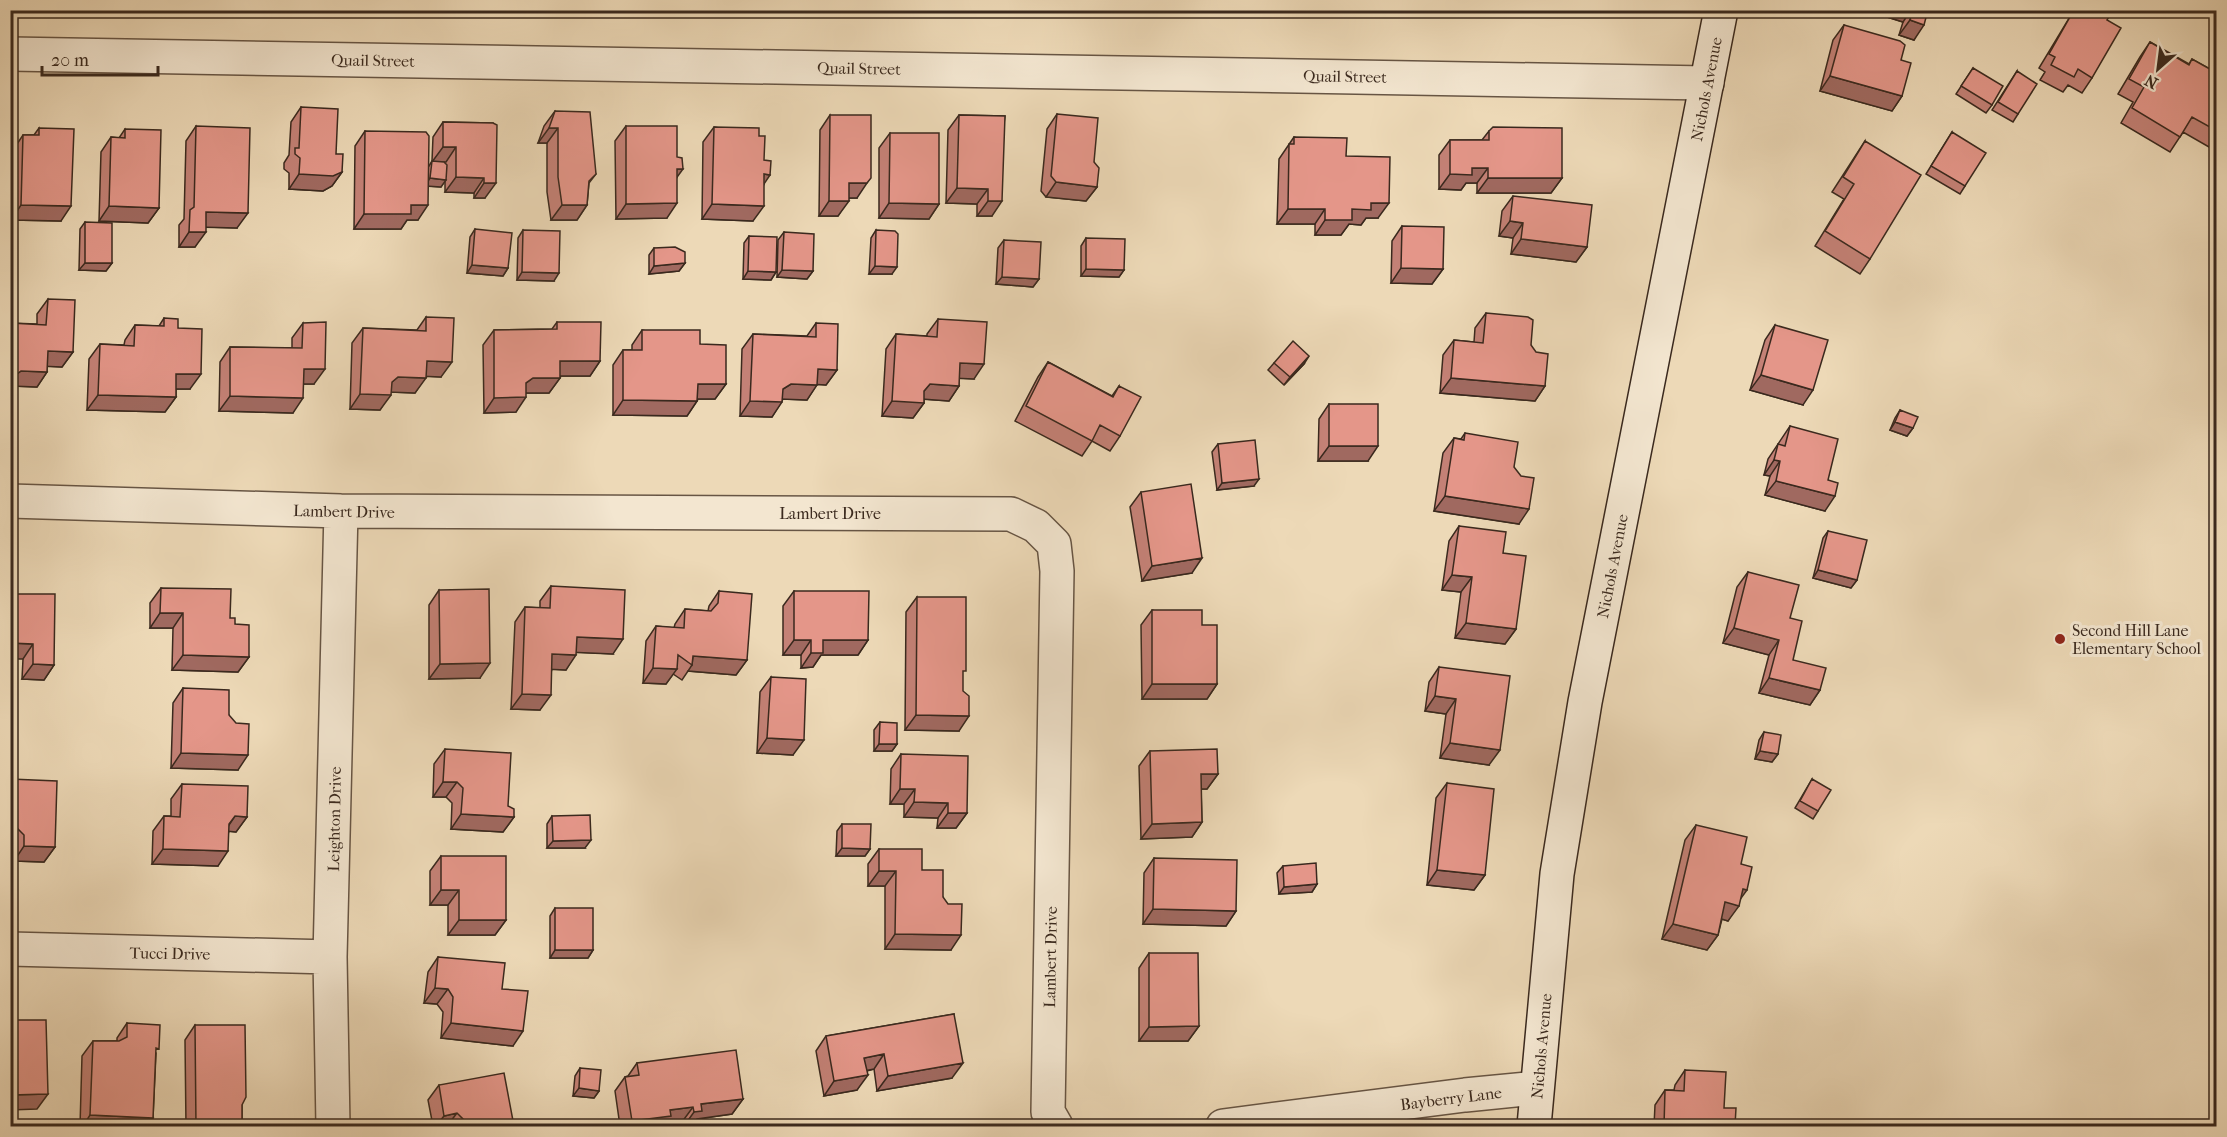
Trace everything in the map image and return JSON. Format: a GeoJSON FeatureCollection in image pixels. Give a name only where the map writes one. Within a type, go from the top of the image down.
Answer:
{"type":"FeatureCollection","features":[{"type":"Feature","properties":{"kind":"street","name":"Nichols Avenue"},"geometry":{"type":"LineString","coordinates":[[1534,1126],[1557,874],[1585,702],[1721,10]]}},
{"type":"Feature","properties":{"kind":"street","name":"Quail Street"},"geometry":{"type":"LineString","coordinates":[[10,54],[1707,83]]}},
{"type":"Feature","properties":{"kind":"street","name":"Lambert Drive"},"geometry":{"type":"LineString","coordinates":[[10,501],[341,511],[1011,514],[1036,526],[1054,544],[1057,571],[1048,1112],[1056,1126]]}},
{"type":"Feature","properties":{"kind":"street","name":"Leighton Drive"},"geometry":{"type":"LineString","coordinates":[[333,1126],[330,957],[341,511]]}},
{"type":"Feature","properties":{"kind":"street","name":"Tucci Drive"},"geometry":{"type":"LineString","coordinates":[[10,949],[330,957]]}},
{"type":"Feature","properties":{"kind":"street","name":"Bayberry Lane"},"geometry":{"type":"LineString","coordinates":[[1223,1126],[1536,1088]]}},
{"type":"Feature","properties":{"kind":"building"},"geometry":{"type":"Polygon","coordinates":[[[1912,10],[1928,10],[1924,25],[1910,20],[1912,10]]]}},
{"type":"Feature","properties":{"kind":"building"},"geometry":{"type":"Polygon","coordinates":[[[2074,10],[2093,12],[2103,10],[2110,15],[2107,20],[2121,28],[2092,78],[2078,69],[2074,77],[2051,65],[2055,57],[2049,54],[2074,10]]]}},
{"type":"Feature","properties":{"kind":"building"},"geometry":{"type":"Polygon","coordinates":[[[1844,25],[1900,41],[1905,45],[1901,60],[1911,63],[1902,96],[1830,76],[1844,25]]]}},
{"type":"Feature","properties":{"kind":"building"},"geometry":{"type":"Polygon","coordinates":[[[2150,42],[2189,65],[2192,59],[2217,73],[2217,131],[2192,117],[2180,137],[2132,108],[2144,87],[2129,79],[2150,42]]]}},
{"type":"Feature","properties":{"kind":"building"},"geometry":{"type":"Polygon","coordinates":[[[1973,68],[2003,86],[1992,105],[1961,86],[1973,68]]]}},
{"type":"Feature","properties":{"kind":"building"},"geometry":{"type":"Polygon","coordinates":[[[2017,71],[2037,84],[2018,114],[1998,102],[2017,71]]]}},
{"type":"Feature","properties":{"kind":"building"},"geometry":{"type":"Polygon","coordinates":[[[301,107],[338,109],[336,154],[343,154],[342,172],[333,176],[299,174],[300,158],[295,154],[295,148],[299,148],[301,107]]]}},
{"type":"Feature","properties":{"kind":"building"},"geometry":{"type":"Polygon","coordinates":[[[555,111],[590,112],[596,174],[589,181],[587,205],[562,205],[558,177],[558,128],[549,128],[555,111]]]}},
{"type":"Feature","properties":{"kind":"building"},"geometry":{"type":"Polygon","coordinates":[[[1057,114],[1098,118],[1094,162],[1099,168],[1097,187],[1056,182],[1051,176],[1057,114]]]}},
{"type":"Feature","properties":{"kind":"building"},"geometry":{"type":"Polygon","coordinates":[[[830,115],[871,115],[871,178],[867,183],[849,183],[849,201],[829,201],[830,115]]]}},
{"type":"Feature","properties":{"kind":"building"},"geometry":{"type":"Polygon","coordinates":[[[959,115],[1005,116],[1002,201],[988,201],[988,189],[957,188],[959,115]]]}},
{"type":"Feature","properties":{"kind":"building"},"geometry":{"type":"Polygon","coordinates":[[[443,122],[497,125],[496,183],[484,183],[484,178],[456,177],[456,147],[443,147],[443,122]]]}},
{"type":"Feature","properties":{"kind":"building"},"geometry":{"type":"Polygon","coordinates":[[[196,126],[250,128],[248,213],[206,212],[206,232],[189,232],[190,210],[194,207],[196,126]]]}},
{"type":"Feature","properties":{"kind":"building"},"geometry":{"type":"Polygon","coordinates":[[[626,126],[677,126],[677,157],[682,158],[683,169],[677,169],[677,203],[626,204],[626,126]]]}},
{"type":"Feature","properties":{"kind":"building"},"geometry":{"type":"Polygon","coordinates":[[[714,127],[759,128],[759,136],[765,136],[764,160],[771,161],[770,175],[764,174],[764,206],[712,204],[714,127]]]}},
{"type":"Feature","properties":{"kind":"building"},"geometry":{"type":"Polygon","coordinates":[[[1493,127],[1562,128],[1562,178],[1488,178],[1488,168],[1472,168],[1472,175],[1450,174],[1450,140],[1489,140],[1489,131],[1493,127]]]}},
{"type":"Feature","properties":{"kind":"building"},"geometry":{"type":"Polygon","coordinates":[[[39,128],[74,129],[71,206],[21,205],[23,135],[39,135],[39,128]]]}},
{"type":"Feature","properties":{"kind":"building"},"geometry":{"type":"Polygon","coordinates":[[[125,129],[161,130],[159,208],[109,206],[111,137],[125,138],[125,129]]]}},
{"type":"Feature","properties":{"kind":"building"},"geometry":{"type":"Polygon","coordinates":[[[365,131],[426,132],[429,136],[428,205],[411,205],[411,214],[364,214],[365,131]]]}},
{"type":"Feature","properties":{"kind":"building"},"geometry":{"type":"Polygon","coordinates":[[[1952,132],[1986,153],[1965,186],[1931,166],[1952,132]]]}},
{"type":"Feature","properties":{"kind":"building"},"geometry":{"type":"Polygon","coordinates":[[[890,133],[939,133],[939,204],[889,203],[890,133]]]}},
{"type":"Feature","properties":{"kind":"building"},"geometry":{"type":"Polygon","coordinates":[[[1294,137],[1347,138],[1346,156],[1390,157],[1389,203],[1371,203],[1371,210],[1352,209],[1352,220],[1325,220],[1325,209],[1288,209],[1289,144],[1294,144],[1294,137]]]}},
{"type":"Feature","properties":{"kind":"building"},"geometry":{"type":"Polygon","coordinates":[[[1865,141],[1921,175],[1870,259],[1825,231],[1854,184],[1843,177],[1865,141]]]}},
{"type":"Feature","properties":{"kind":"building"},"geometry":{"type":"Polygon","coordinates":[[[432,161],[444,162],[447,165],[446,180],[430,178],[432,161]]]}},
{"type":"Feature","properties":{"kind":"building"},"geometry":{"type":"Polygon","coordinates":[[[1513,196],[1592,205],[1587,247],[1521,239],[1523,223],[1510,221],[1513,196]]]}},
{"type":"Feature","properties":{"kind":"building"},"geometry":{"type":"Polygon","coordinates":[[[85,222],[112,223],[112,263],[85,263],[85,222]]]}},
{"type":"Feature","properties":{"kind":"building"},"geometry":{"type":"Polygon","coordinates":[[[1402,226],[1444,227],[1443,269],[1401,268],[1402,226]]]}},
{"type":"Feature","properties":{"kind":"building"},"geometry":{"type":"Polygon","coordinates":[[[475,229],[512,233],[508,268],[472,265],[475,229]]]}},
{"type":"Feature","properties":{"kind":"building"},"geometry":{"type":"Polygon","coordinates":[[[523,230],[560,231],[559,273],[522,272],[523,230]]]}},
{"type":"Feature","properties":{"kind":"building"},"geometry":{"type":"Polygon","coordinates":[[[876,230],[895,231],[898,234],[897,267],[875,266],[876,230]]]}},
{"type":"Feature","properties":{"kind":"building"},"geometry":{"type":"Polygon","coordinates":[[[784,232],[814,234],[813,271],[782,270],[784,232]]]}},
{"type":"Feature","properties":{"kind":"building"},"geometry":{"type":"Polygon","coordinates":[[[749,236],[777,237],[776,272],[748,271],[749,236]]]}},
{"type":"Feature","properties":{"kind":"building"},"geometry":{"type":"Polygon","coordinates":[[[1086,238],[1125,239],[1124,270],[1086,269],[1086,238]]]}},
{"type":"Feature","properties":{"kind":"building"},"geometry":{"type":"Polygon","coordinates":[[[1004,240],[1041,242],[1039,279],[1002,277],[1004,240]]]}},
{"type":"Feature","properties":{"kind":"building"},"geometry":{"type":"Polygon","coordinates":[[[675,247],[685,252],[685,263],[654,266],[654,248],[675,247]]]}},
{"type":"Feature","properties":{"kind":"building"},"geometry":{"type":"Polygon","coordinates":[[[48,299],[75,300],[73,352],[48,351],[47,372],[21,371],[13,377],[12,390],[10,390],[10,323],[46,325],[48,299]]]}},
{"type":"Feature","properties":{"kind":"building"},"geometry":{"type":"Polygon","coordinates":[[[1486,313],[1528,317],[1533,320],[1531,345],[1536,352],[1548,354],[1545,386],[1451,378],[1454,340],[1483,343],[1486,313]]]}},
{"type":"Feature","properties":{"kind":"building"},"geometry":{"type":"Polygon","coordinates":[[[426,317],[454,318],[452,362],[427,361],[426,378],[398,377],[392,382],[391,395],[360,394],[363,328],[426,331],[426,317]]]}},
{"type":"Feature","properties":{"kind":"building"},"geometry":{"type":"Polygon","coordinates":[[[164,318],[178,319],[178,328],[202,329],[201,374],[176,374],[176,397],[98,395],[100,344],[134,346],[135,325],[164,326],[164,318]]]}},
{"type":"Feature","properties":{"kind":"building"},"geometry":{"type":"Polygon","coordinates":[[[938,319],[987,322],[984,364],[960,363],[959,386],[930,384],[924,391],[924,403],[892,401],[896,334],[937,337],[938,319]]]}},
{"type":"Feature","properties":{"kind":"building"},"geometry":{"type":"Polygon","coordinates":[[[326,322],[325,369],[304,369],[303,398],[230,396],[230,347],[302,348],[303,323],[326,322]]]}},
{"type":"Feature","properties":{"kind":"building"},"geometry":{"type":"Polygon","coordinates":[[[557,322],[601,322],[600,361],[560,361],[560,378],[533,378],[526,383],[526,397],[494,398],[494,330],[557,329],[557,322]]]}},
{"type":"Feature","properties":{"kind":"building"},"geometry":{"type":"Polygon","coordinates":[[[816,323],[838,324],[837,370],[818,369],[817,385],[791,384],[783,389],[782,402],[750,401],[753,334],[816,337],[816,323]]]}},
{"type":"Feature","properties":{"kind":"building"},"geometry":{"type":"Polygon","coordinates":[[[1775,325],[1828,340],[1813,390],[1761,375],[1775,325]]]}},
{"type":"Feature","properties":{"kind":"building"},"geometry":{"type":"Polygon","coordinates":[[[642,330],[700,330],[700,344],[726,345],[726,384],[698,384],[697,401],[623,400],[623,350],[642,350],[642,330]]]}},
{"type":"Feature","properties":{"kind":"building"},"geometry":{"type":"Polygon","coordinates":[[[1293,341],[1309,356],[1290,377],[1274,363],[1293,341]]]}},
{"type":"Feature","properties":{"kind":"building"},"geometry":{"type":"Polygon","coordinates":[[[1048,362],[1113,397],[1119,386],[1141,397],[1120,436],[1100,425],[1092,441],[1026,406],[1048,362]]]}},
{"type":"Feature","properties":{"kind":"building"},"geometry":{"type":"Polygon","coordinates":[[[1329,404],[1378,404],[1378,446],[1329,446],[1329,404]]]}},
{"type":"Feature","properties":{"kind":"building"},"geometry":{"type":"Polygon","coordinates":[[[1900,410],[1918,417],[1913,428],[1895,422],[1900,410]]]}},
{"type":"Feature","properties":{"kind":"building"},"geometry":{"type":"Polygon","coordinates":[[[1790,426],[1838,439],[1828,480],[1838,483],[1835,496],[1776,481],[1780,461],[1774,460],[1778,444],[1785,446],[1790,426]]]}},
{"type":"Feature","properties":{"kind":"building"},"geometry":{"type":"Polygon","coordinates":[[[1465,433],[1518,442],[1514,467],[1521,476],[1534,478],[1529,509],[1445,496],[1454,438],[1464,440],[1465,433]]]}},
{"type":"Feature","properties":{"kind":"building"},"geometry":{"type":"Polygon","coordinates":[[[1255,440],[1259,479],[1222,483],[1218,444],[1255,440]]]}},
{"type":"Feature","properties":{"kind":"building"},"geometry":{"type":"Polygon","coordinates":[[[1191,484],[1202,558],[1152,566],[1141,492],[1191,484]]]}},
{"type":"Feature","properties":{"kind":"building"},"geometry":{"type":"Polygon","coordinates":[[[1459,526],[1506,532],[1503,553],[1526,556],[1516,629],[1466,623],[1472,577],[1452,575],[1459,526]]]}},
{"type":"Feature","properties":{"kind":"building"},"geometry":{"type":"Polygon","coordinates":[[[1828,531],[1867,540],[1857,580],[1818,570],[1828,531]]]}},
{"type":"Feature","properties":{"kind":"building"},"geometry":{"type":"Polygon","coordinates":[[[1748,572],[1799,585],[1790,618],[1802,621],[1793,660],[1826,668],[1820,690],[1769,678],[1779,640],[1734,628],[1748,572]]]}},
{"type":"Feature","properties":{"kind":"building"},"geometry":{"type":"Polygon","coordinates":[[[551,586],[625,590],[623,639],[577,637],[576,655],[552,654],[551,695],[522,694],[525,607],[550,608],[551,586]]]}},
{"type":"Feature","properties":{"kind":"building"},"geometry":{"type":"Polygon","coordinates":[[[161,588],[231,589],[230,618],[235,618],[235,624],[249,625],[249,657],[183,655],[183,613],[160,613],[161,588]]]}},
{"type":"Feature","properties":{"kind":"building"},"geometry":{"type":"Polygon","coordinates":[[[489,589],[490,663],[440,664],[439,590],[489,589]]]}},
{"type":"Feature","properties":{"kind":"building"},"geometry":{"type":"Polygon","coordinates":[[[719,591],[752,594],[747,660],[693,656],[692,665],[678,655],[677,669],[653,668],[656,626],[684,628],[685,609],[711,611],[718,603],[719,591]]]}},
{"type":"Feature","properties":{"kind":"building"},"geometry":{"type":"Polygon","coordinates":[[[794,591],[869,591],[868,640],[823,640],[823,653],[811,653],[811,640],[794,640],[794,591]]]}},
{"type":"Feature","properties":{"kind":"building"},"geometry":{"type":"Polygon","coordinates":[[[10,594],[55,594],[54,665],[33,664],[33,644],[10,643],[10,594]]]}},
{"type":"Feature","properties":{"kind":"building"},"geometry":{"type":"Polygon","coordinates":[[[917,597],[966,597],[966,671],[963,671],[963,691],[969,696],[969,716],[916,715],[917,597]]]}},
{"type":"Feature","properties":{"kind":"building"},"geometry":{"type":"Polygon","coordinates":[[[1152,610],[1202,610],[1202,625],[1217,625],[1217,684],[1152,684],[1152,610]]]}},
{"type":"Feature","properties":{"kind":"building"},"geometry":{"type":"Polygon","coordinates":[[[1439,667],[1510,676],[1500,750],[1450,743],[1456,699],[1435,696],[1439,667]]]}},
{"type":"Feature","properties":{"kind":"building"},"geometry":{"type":"Polygon","coordinates":[[[771,677],[806,679],[804,740],[767,738],[771,677]]]}},
{"type":"Feature","properties":{"kind":"building"},"geometry":{"type":"Polygon","coordinates":[[[183,688],[229,690],[229,715],[236,723],[249,724],[248,755],[181,753],[183,688]]]}},
{"type":"Feature","properties":{"kind":"building"},"geometry":{"type":"Polygon","coordinates":[[[880,722],[897,723],[897,744],[879,744],[880,722]]]}},
{"type":"Feature","properties":{"kind":"building"},"geometry":{"type":"Polygon","coordinates":[[[1764,732],[1781,735],[1778,754],[1760,751],[1764,732]]]}},
{"type":"Feature","properties":{"kind":"building"},"geometry":{"type":"Polygon","coordinates":[[[445,749],[511,753],[508,806],[514,809],[514,817],[461,814],[463,788],[457,782],[443,782],[445,749]]]}},
{"type":"Feature","properties":{"kind":"building"},"geometry":{"type":"Polygon","coordinates":[[[1217,749],[1218,774],[1201,774],[1202,822],[1152,824],[1150,751],[1217,749]]]}},
{"type":"Feature","properties":{"kind":"building"},"geometry":{"type":"Polygon","coordinates":[[[901,754],[968,756],[967,813],[948,813],[948,803],[914,802],[915,789],[900,789],[901,754]]]}},
{"type":"Feature","properties":{"kind":"building"},"geometry":{"type":"Polygon","coordinates":[[[10,779],[57,781],[55,847],[24,846],[24,835],[17,828],[10,828],[10,779]]]}},
{"type":"Feature","properties":{"kind":"building"},"geometry":{"type":"Polygon","coordinates":[[[1812,779],[1831,790],[1818,811],[1800,801],[1812,779]]]}},
{"type":"Feature","properties":{"kind":"building"},"geometry":{"type":"Polygon","coordinates":[[[1447,783],[1494,789],[1485,875],[1437,870],[1447,783]]]}},
{"type":"Feature","properties":{"kind":"building"},"geometry":{"type":"Polygon","coordinates":[[[182,784],[248,786],[247,817],[235,816],[229,824],[228,851],[163,849],[164,816],[180,817],[182,784]]]}},
{"type":"Feature","properties":{"kind":"building"},"geometry":{"type":"Polygon","coordinates":[[[590,815],[591,840],[553,841],[552,816],[590,815]]]}},
{"type":"Feature","properties":{"kind":"building"},"geometry":{"type":"Polygon","coordinates":[[[842,824],[871,824],[870,849],[842,848],[842,824]]]}},
{"type":"Feature","properties":{"kind":"building"},"geometry":{"type":"Polygon","coordinates":[[[1696,825],[1747,837],[1741,864],[1752,867],[1747,890],[1743,889],[1739,906],[1725,902],[1718,935],[1673,924],[1696,825]]]}},
{"type":"Feature","properties":{"kind":"building"},"geometry":{"type":"Polygon","coordinates":[[[879,849],[922,849],[922,870],[943,870],[943,897],[948,904],[962,904],[961,935],[895,934],[896,871],[879,871],[879,849]]]}},
{"type":"Feature","properties":{"kind":"building"},"geometry":{"type":"Polygon","coordinates":[[[441,856],[506,856],[506,920],[459,920],[459,890],[441,890],[441,856]]]}},
{"type":"Feature","properties":{"kind":"building"},"geometry":{"type":"Polygon","coordinates":[[[1154,858],[1237,860],[1236,911],[1153,909],[1154,858]]]}},
{"type":"Feature","properties":{"kind":"building"},"geometry":{"type":"Polygon","coordinates":[[[1316,863],[1317,884],[1284,887],[1283,866],[1316,863]]]}},
{"type":"Feature","properties":{"kind":"building"},"geometry":{"type":"Polygon","coordinates":[[[555,908],[593,908],[593,950],[555,950],[555,908]]]}},
{"type":"Feature","properties":{"kind":"building"},"geometry":{"type":"Polygon","coordinates":[[[1149,953],[1198,953],[1199,1026],[1149,1027],[1149,953]]]}},
{"type":"Feature","properties":{"kind":"building"},"geometry":{"type":"Polygon","coordinates":[[[438,957],[505,963],[502,989],[528,991],[523,1031],[451,1023],[453,997],[448,989],[435,988],[438,957]]]}},
{"type":"Feature","properties":{"kind":"building"},"geometry":{"type":"Polygon","coordinates":[[[954,1014],[963,1063],[888,1076],[884,1054],[864,1058],[868,1075],[834,1081],[826,1036],[954,1014]]]}},
{"type":"Feature","properties":{"kind":"building"},"geometry":{"type":"Polygon","coordinates":[[[10,1020],[46,1020],[48,1094],[10,1095],[10,1020]]]}},
{"type":"Feature","properties":{"kind":"building"},"geometry":{"type":"Polygon","coordinates":[[[127,1023],[160,1025],[159,1049],[156,1048],[153,1118],[90,1115],[93,1041],[119,1041],[127,1037],[127,1023]]]}},
{"type":"Feature","properties":{"kind":"building"},"geometry":{"type":"Polygon","coordinates":[[[195,1025],[245,1025],[246,1097],[242,1105],[242,1126],[196,1126],[195,1025]]]}},
{"type":"Feature","properties":{"kind":"building"},"geometry":{"type":"Polygon","coordinates":[[[736,1050],[743,1099],[701,1104],[702,1111],[694,1112],[693,1107],[670,1110],[671,1116],[632,1121],[625,1077],[639,1075],[637,1063],[736,1050]]]}},
{"type":"Feature","properties":{"kind":"building"},"geometry":{"type":"Polygon","coordinates":[[[580,1068],[601,1070],[599,1091],[579,1088],[580,1068]]]}},
{"type":"Feature","properties":{"kind":"building"},"geometry":{"type":"Polygon","coordinates":[[[1685,1070],[1726,1072],[1724,1108],[1736,1108],[1735,1126],[1664,1126],[1665,1090],[1684,1091],[1685,1070]]]}},
{"type":"Feature","properties":{"kind":"building"},"geometry":{"type":"Polygon","coordinates":[[[504,1073],[514,1126],[465,1126],[463,1119],[457,1113],[444,1116],[439,1085],[504,1073]]]}},
{"type":"Feature","properties":{"kind":"place","name":"Second Hill Lane Elementary School"},"geometry":{"type":"Point","coordinates":[2060,639]}}]}
